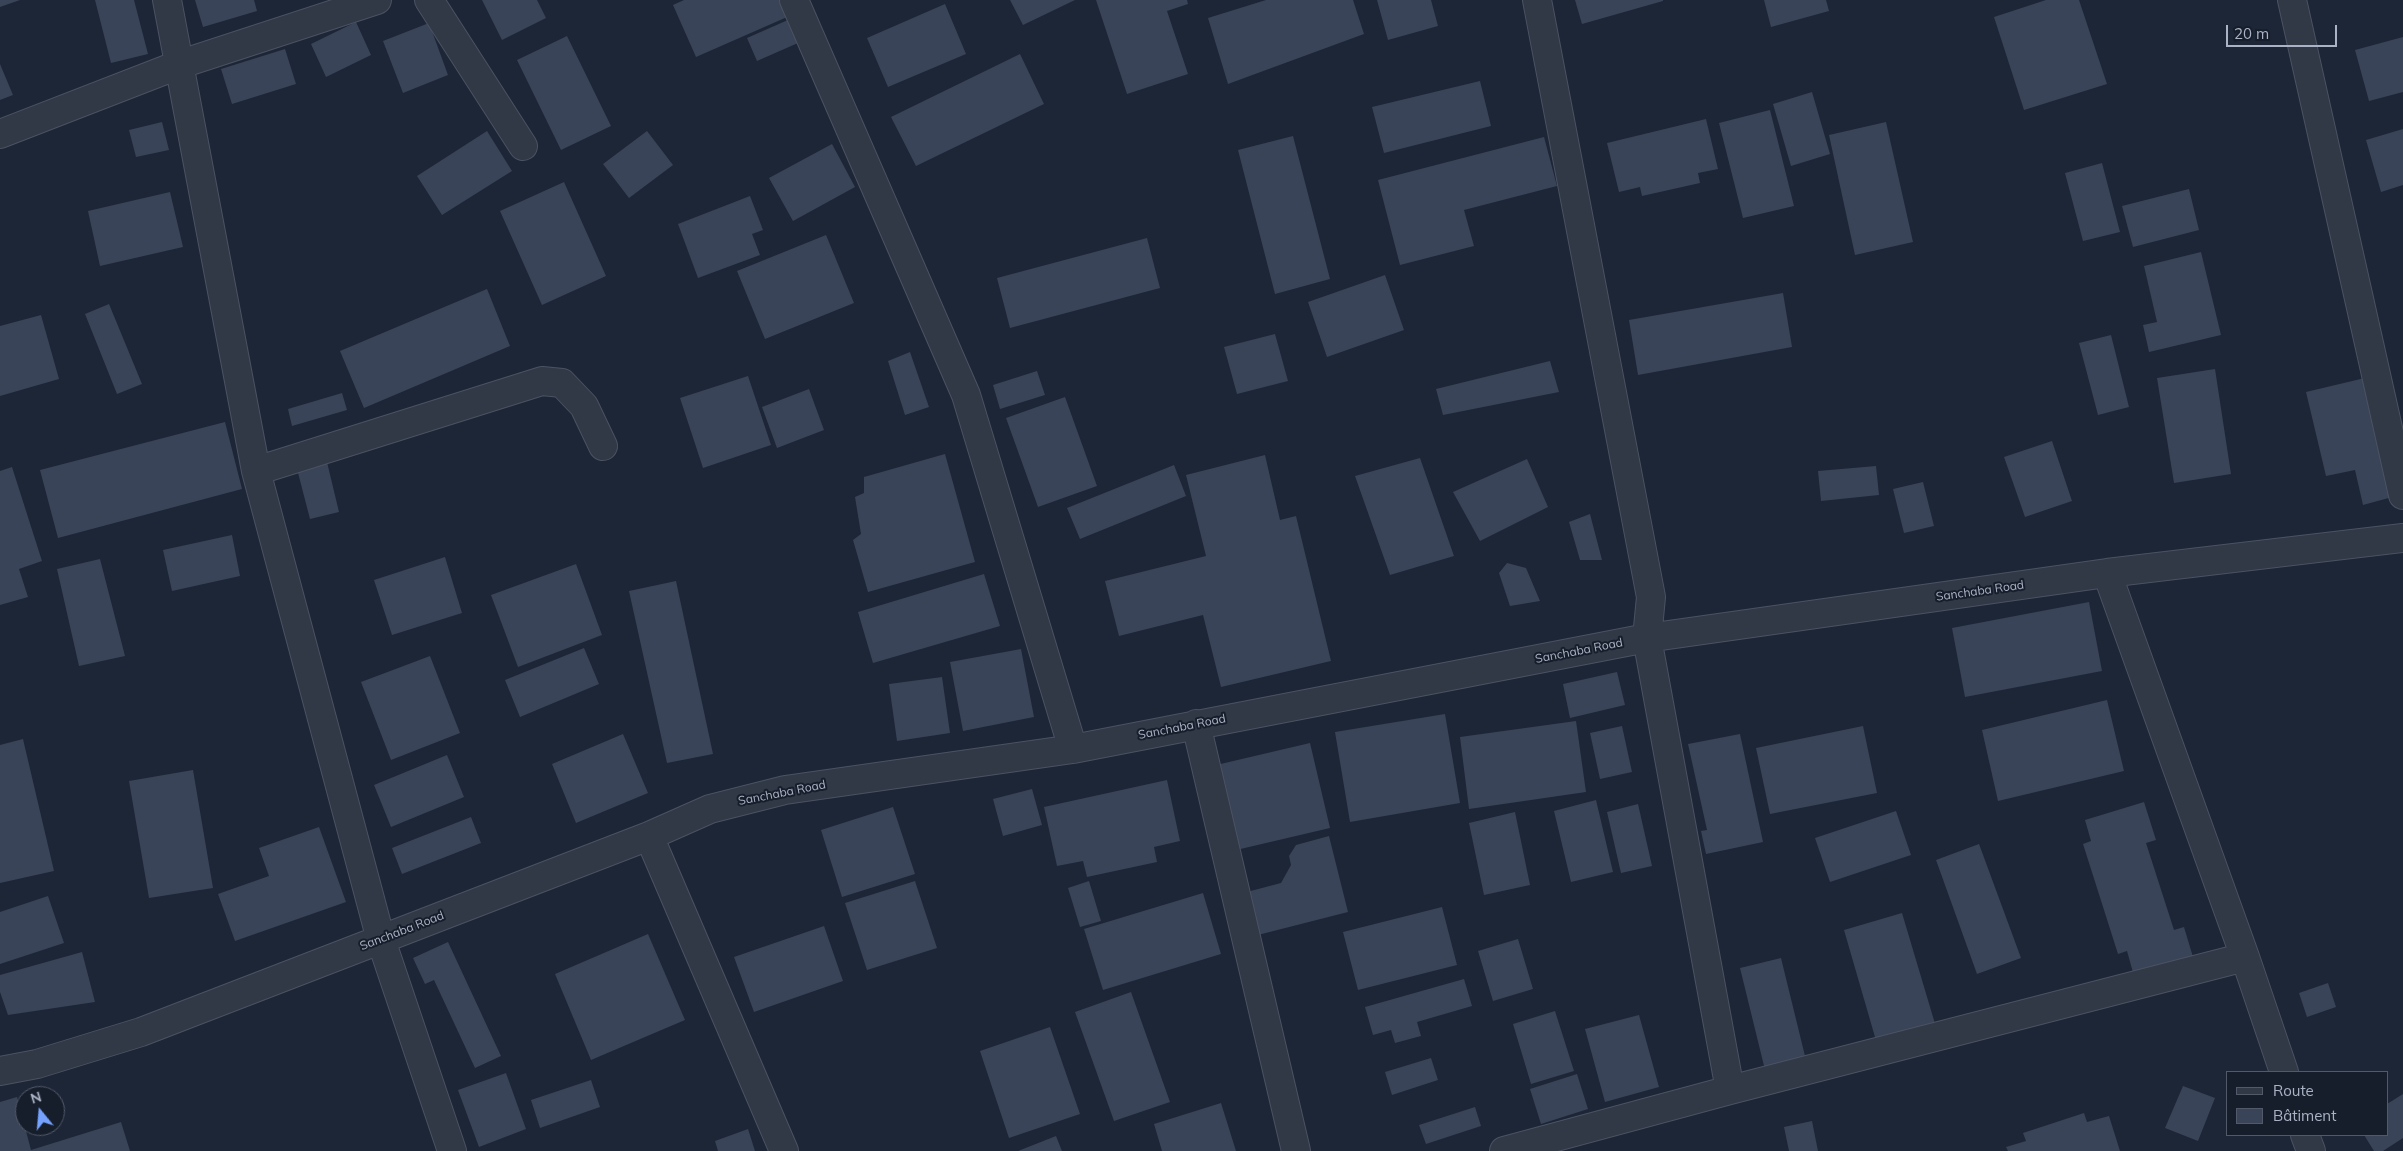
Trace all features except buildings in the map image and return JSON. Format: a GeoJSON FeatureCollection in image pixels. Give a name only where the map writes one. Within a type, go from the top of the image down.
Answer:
{"type":"FeatureCollection","features":[{"type":"Feature","properties":{"kind":"street"},"geometry":{"type":"LineString","coordinates":[[167,0],[256,471],[381,940],[452,1151]]}},
{"type":"Feature","properties":{"kind":"street"},"geometry":{"type":"LineString","coordinates":[[0,134],[178,65],[377,0]]}},
{"type":"Feature","properties":{"kind":"street"},"geometry":{"type":"LineString","coordinates":[[429,0],[524,146]]}},
{"type":"Feature","properties":{"kind":"street"},"geometry":{"type":"LineString","coordinates":[[794,0],[966,395],[1073,749]]}},
{"type":"Feature","properties":{"kind":"street"},"geometry":{"type":"LineString","coordinates":[[1538,0],[1651,597],[1647,638],[1730,1090]]}},
{"type":"Feature","properties":{"kind":"street"},"geometry":{"type":"LineString","coordinates":[[2292,0],[2403,495]]}},
{"type":"Feature","properties":{"kind":"street"},"geometry":{"type":"LineString","coordinates":[[256,471],[542,381],[562,383],[584,406],[603,446]]}},
{"type":"Feature","properties":{"kind":"street","name":"Sanchaba Road"},"geometry":{"type":"LineString","coordinates":[[0,1070],[37,1064],[141,1032],[649,836],[710,809],[786,790],[1073,749],[1647,638],[2107,573],[2403,538]]}},
{"type":"Feature","properties":{"kind":"street"},"geometry":{"type":"LineString","coordinates":[[2107,573],[2245,957],[2284,1071]]}},
{"type":"Feature","properties":{"kind":"street"},"geometry":{"type":"LineString","coordinates":[[1196,724],[1296,1151]]}},
{"type":"Feature","properties":{"kind":"street"},"geometry":{"type":"LineString","coordinates":[[649,836],[784,1151]]}},
{"type":"Feature","properties":{"kind":"street"},"geometry":{"type":"LineString","coordinates":[[1504,1151],[1730,1090],[2245,957]]}},
{"type":"Feature","properties":{"kind":"street"},"geometry":{"type":"LineString","coordinates":[[2305,1136],[2310,1151]]}}]}
